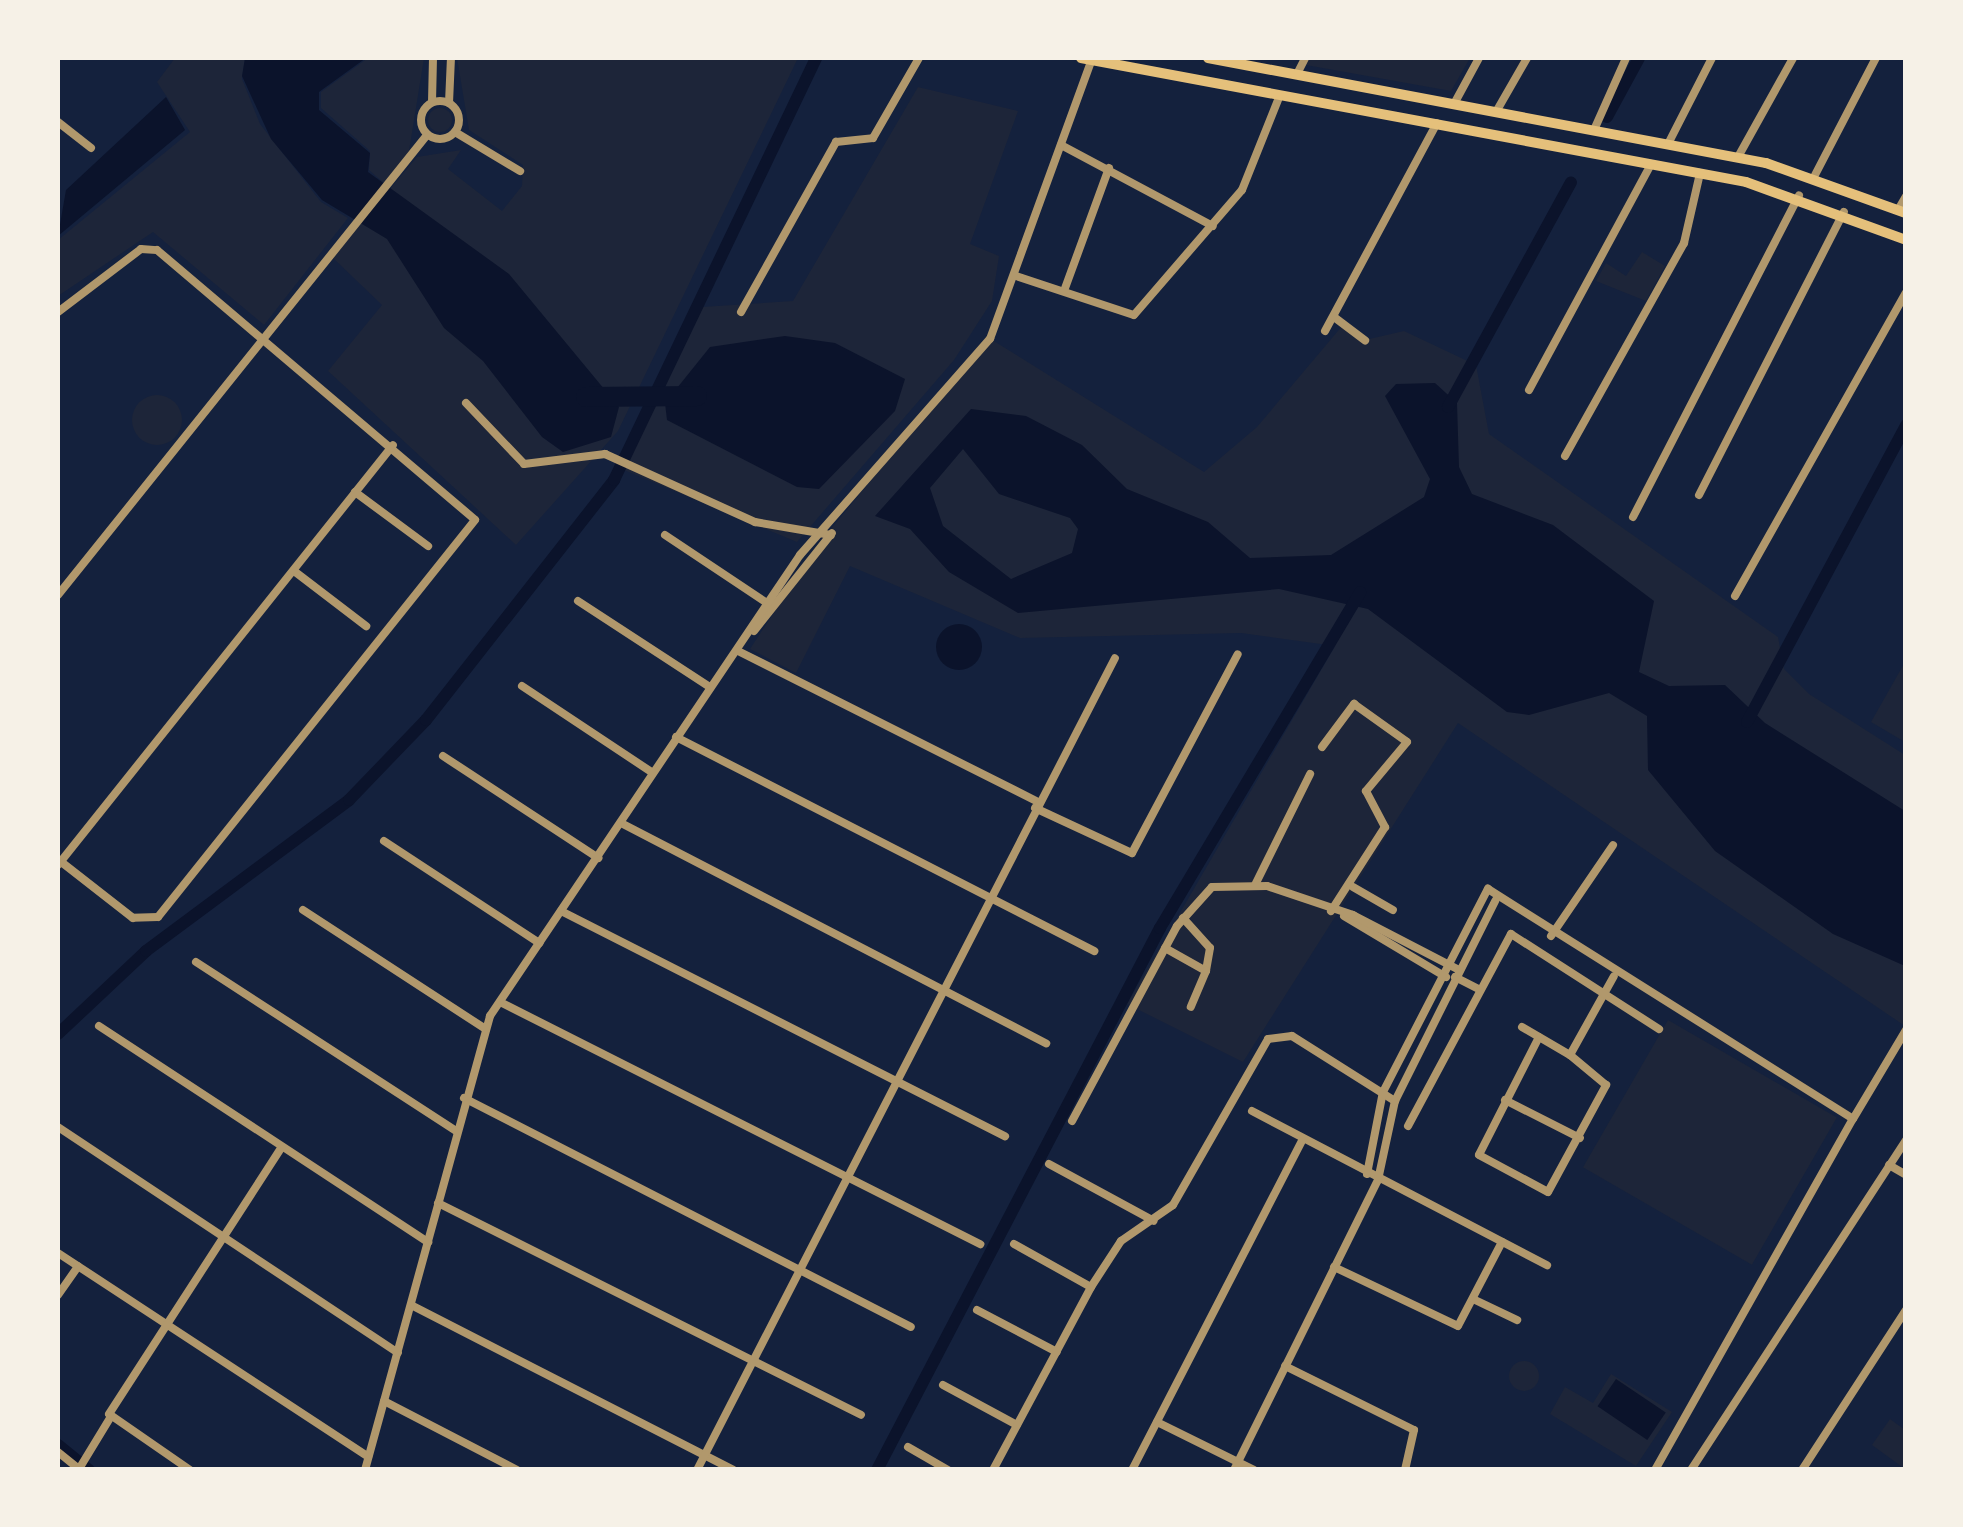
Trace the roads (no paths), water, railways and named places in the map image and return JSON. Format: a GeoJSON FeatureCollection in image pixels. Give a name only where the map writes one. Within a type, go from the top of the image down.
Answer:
{"type":"FeatureCollection","features":[{"type":"Feature","properties":{"kind":"main road"},"geometry":{"type":"LineString","coordinates":[[1088,58],[1700,174],[1798,196],[1906,240]]}},
{"type":"Feature","properties":{"kind":"main road"},"geometry":{"type":"LineString","coordinates":[[1208,58],[1257,62],[1297,74],[1738,157],[1815,176],[1902,211]]}},
{"type":"Feature","properties":{"kind":"street"},"geometry":{"type":"LineString","coordinates":[[427,135],[420,117],[432,102],[433,58]]}},
{"type":"Feature","properties":{"kind":"street"},"geometry":{"type":"LineString","coordinates":[[451,58],[449,103],[456,132]]}},
{"type":"Feature","properties":{"kind":"street"},"geometry":{"type":"LineString","coordinates":[[741,312],[836,142],[874,138],[920,58]]}},
{"type":"Feature","properties":{"kind":"street"},"geometry":{"type":"LineString","coordinates":[[750,634],[767,603],[820,532],[836,521],[980,355],[1016,276],[1088,58]]}},
{"type":"Feature","properties":{"kind":"street"},"geometry":{"type":"LineString","coordinates":[[1297,74],[1306,58]]}},
{"type":"Feature","properties":{"kind":"street"},"geometry":{"type":"LineString","coordinates":[[1454,104],[1479,58]]}},
{"type":"Feature","properties":{"kind":"street"},"geometry":{"type":"LineString","coordinates":[[1496,112],[1527,58]]}},
{"type":"Feature","properties":{"kind":"street"},"geometry":{"type":"LineString","coordinates":[[1594,130],[1626,58]]}},
{"type":"Feature","properties":{"kind":"street"},"geometry":{"type":"LineString","coordinates":[[1668,144],[1712,58]]}},
{"type":"Feature","properties":{"kind":"street"},"geometry":{"type":"LineString","coordinates":[[1738,157],[1793,58]]}},
{"type":"Feature","properties":{"kind":"street"},"geometry":{"type":"LineString","coordinates":[[1815,176],[1876,58]]}},
{"type":"Feature","properties":{"kind":"street"},"geometry":{"type":"LineString","coordinates":[[1016,276],[1134,315],[1213,226],[1251,173],[1280,95]]}},
{"type":"Feature","properties":{"kind":"street"},"geometry":{"type":"LineString","coordinates":[[432,102],[449,103]]}},
{"type":"Feature","properties":{"kind":"street"},"geometry":{"type":"LineString","coordinates":[[58,122],[91,148]]}},
{"type":"Feature","properties":{"kind":"street"},"geometry":{"type":"LineString","coordinates":[[1325,331],[1437,123]]}},
{"type":"Feature","properties":{"kind":"street"},"geometry":{"type":"LineString","coordinates":[[58,595],[427,135],[456,132],[520,171]]}},
{"type":"Feature","properties":{"kind":"street"},"geometry":{"type":"LineString","coordinates":[[1061,145],[1213,226]]}},
{"type":"Feature","properties":{"kind":"street"},"geometry":{"type":"LineString","coordinates":[[1529,390],[1652,164]]}},
{"type":"Feature","properties":{"kind":"street"},"geometry":{"type":"LineString","coordinates":[[1064,291],[1109,168]]}},
{"type":"Feature","properties":{"kind":"street"},"geometry":{"type":"LineString","coordinates":[[1565,456],[1684,242],[1700,174]]}},
{"type":"Feature","properties":{"kind":"street"},"geometry":{"type":"LineString","coordinates":[[1633,517],[1798,196]]}},
{"type":"Feature","properties":{"kind":"street"},"geometry":{"type":"LineString","coordinates":[[1902,211],[1906,196]]}},
{"type":"Feature","properties":{"kind":"street"},"geometry":{"type":"LineString","coordinates":[[1699,495],[1844,212]]}},
{"type":"Feature","properties":{"kind":"street"},"geometry":{"type":"LineString","coordinates":[[58,312],[149,247],[263,337],[393,445],[471,510],[473,525],[158,917],[133,918],[59,863],[393,445]]}},
{"type":"Feature","properties":{"kind":"street"},"geometry":{"type":"LineString","coordinates":[[1735,596],[1906,293]]}},
{"type":"Feature","properties":{"kind":"street"},"geometry":{"type":"LineString","coordinates":[[1334,317],[1365,340]]}},
{"type":"Feature","properties":{"kind":"street"},"geometry":{"type":"LineString","coordinates":[[466,403],[524,464],[605,454],[756,522],[831,535]]}},
{"type":"Feature","properties":{"kind":"street"},"geometry":{"type":"LineString","coordinates":[[355,492],[428,546]]}},
{"type":"Feature","properties":{"kind":"street"},"geometry":{"type":"LineString","coordinates":[[365,1470],[484,1028],[710,687],[831,535],[836,521]]}},
{"type":"Feature","properties":{"kind":"street"},"geometry":{"type":"LineString","coordinates":[[665,536],[767,603]]}},
{"type":"Feature","properties":{"kind":"street"},"geometry":{"type":"LineString","coordinates":[[294,571],[366,626]]}},
{"type":"Feature","properties":{"kind":"street"},"geometry":{"type":"LineString","coordinates":[[578,601],[710,687]]}},
{"type":"Feature","properties":{"kind":"street"},"geometry":{"type":"LineString","coordinates":[[738,651],[1132,853],[1238,654]]}},
{"type":"Feature","properties":{"kind":"street"},"geometry":{"type":"LineString","coordinates":[[697,1470],[795,1269],[845,1173],[898,1084],[1114,658]]}},
{"type":"Feature","properties":{"kind":"street"},"geometry":{"type":"LineString","coordinates":[[522,686],[653,773]]}},
{"type":"Feature","properties":{"kind":"street"},"geometry":{"type":"LineString","coordinates":[[1322,747],[1354,704],[1407,742],[1366,791],[1384,827],[1352,887],[1331,911]]}},
{"type":"Feature","properties":{"kind":"street"},"geometry":{"type":"LineString","coordinates":[[676,737],[1096,952]]}},
{"type":"Feature","properties":{"kind":"street"},"geometry":{"type":"LineString","coordinates":[[443,756],[598,858]]}},
{"type":"Feature","properties":{"kind":"street"},"geometry":{"type":"LineString","coordinates":[[1255,884],[1310,774]]}},
{"type":"Feature","properties":{"kind":"street"},"geometry":{"type":"LineString","coordinates":[[620,823],[1046,1043]]}},
{"type":"Feature","properties":{"kind":"street"},"geometry":{"type":"LineString","coordinates":[[384,841],[540,944]]}},
{"type":"Feature","properties":{"kind":"street"},"geometry":{"type":"LineString","coordinates":[[1551,936],[1613,845]]}},
{"type":"Feature","properties":{"kind":"street"},"geometry":{"type":"LineString","coordinates":[[1072,1120],[1183,918],[1212,888],[1255,884],[1331,911],[1396,936],[1448,964],[1456,976],[1479,989]]}},
{"type":"Feature","properties":{"kind":"street"},"geometry":{"type":"LineString","coordinates":[[1352,887],[1394,910]]}},
{"type":"Feature","properties":{"kind":"street"},"geometry":{"type":"LineString","coordinates":[[1369,1188],[1367,1173],[1384,1092],[1488,889],[1495,900],[1614,976],[1852,1118]]}},
{"type":"Feature","properties":{"kind":"street"},"geometry":{"type":"LineString","coordinates":[[1236,1466],[1369,1188],[1378,1180],[1396,1101],[1495,900]]}},
{"type":"Feature","properties":{"kind":"street"},"geometry":{"type":"LineString","coordinates":[[303,910],[484,1028]]}},
{"type":"Feature","properties":{"kind":"street"},"geometry":{"type":"LineString","coordinates":[[561,911],[1005,1136]]}},
{"type":"Feature","properties":{"kind":"street"},"geometry":{"type":"LineString","coordinates":[[1344,916],[1442,976],[1456,976]]}},
{"type":"Feature","properties":{"kind":"street"},"geometry":{"type":"LineString","coordinates":[[1183,918],[1210,948],[1206,971],[1191,1007]]}},
{"type":"Feature","properties":{"kind":"street"},"geometry":{"type":"LineString","coordinates":[[1408,1126],[1479,989],[1513,934],[1659,1029]]}},
{"type":"Feature","properties":{"kind":"street"},"geometry":{"type":"LineString","coordinates":[[1390,947],[1396,936]]}},
{"type":"Feature","properties":{"kind":"street"},"geometry":{"type":"LineString","coordinates":[[1165,948],[1206,971]]}},
{"type":"Feature","properties":{"kind":"street"},"geometry":{"type":"LineString","coordinates":[[196,962],[456,1131]]}},
{"type":"Feature","properties":{"kind":"street"},"geometry":{"type":"LineString","coordinates":[[1570,1055],[1614,976]]}},
{"type":"Feature","properties":{"kind":"street"},"geometry":{"type":"LineString","coordinates":[[500,1002],[980,1244]]}},
{"type":"Feature","properties":{"kind":"street"},"geometry":{"type":"LineString","coordinates":[[1422,1017],[1433,1023]]}},
{"type":"Feature","properties":{"kind":"street"},"geometry":{"type":"LineString","coordinates":[[100,1026],[428,1242]]}},
{"type":"Feature","properties":{"kind":"street"},"geometry":{"type":"LineString","coordinates":[[1522,1027],[1570,1055],[1606,1081],[1556,1188],[1543,1191],[1478,1155],[1539,1037]]}},
{"type":"Feature","properties":{"kind":"street"},"geometry":{"type":"LineString","coordinates":[[1655,1470],[1852,1118],[1906,1030]]}},
{"type":"Feature","properties":{"kind":"street"},"geometry":{"type":"LineString","coordinates":[[994,1470],[1091,1287],[1121,1241],[1173,1205],[1268,1039],[1292,1036],[1396,1101]]}},
{"type":"Feature","properties":{"kind":"street"},"geometry":{"type":"LineString","coordinates":[[464,1098],[911,1326]]}},
{"type":"Feature","properties":{"kind":"street"},"geometry":{"type":"LineString","coordinates":[[1505,1100],[1580,1138]]}},
{"type":"Feature","properties":{"kind":"street"},"geometry":{"type":"LineString","coordinates":[[1252,1111],[1378,1180],[1548,1265]]}},
{"type":"Feature","properties":{"kind":"street"},"geometry":{"type":"LineString","coordinates":[[58,1127],[398,1353]]}},
{"type":"Feature","properties":{"kind":"street"},"geometry":{"type":"LineString","coordinates":[[1132,1470],[1303,1140]]}},
{"type":"Feature","properties":{"kind":"street"},"geometry":{"type":"LineString","coordinates":[[1691,1470],[1906,1140]]}},
{"type":"Feature","properties":{"kind":"street"},"geometry":{"type":"LineString","coordinates":[[58,1452],[80,1468],[282,1147]]}},
{"type":"Feature","properties":{"kind":"street"},"geometry":{"type":"LineString","coordinates":[[1049,1164],[1154,1221]]}},
{"type":"Feature","properties":{"kind":"street"},"geometry":{"type":"LineString","coordinates":[[1890,1164],[1906,1175]]}},
{"type":"Feature","properties":{"kind":"street"},"geometry":{"type":"LineString","coordinates":[[438,1203],[861,1415]]}},
{"type":"Feature","properties":{"kind":"street"},"geometry":{"type":"LineString","coordinates":[[1334,1267],[1452,1327],[1473,1298],[1502,1242]]}},
{"type":"Feature","properties":{"kind":"street"},"geometry":{"type":"LineString","coordinates":[[1014,1244],[1091,1287]]}},
{"type":"Feature","properties":{"kind":"street"},"geometry":{"type":"LineString","coordinates":[[58,1253],[368,1457]]}},
{"type":"Feature","properties":{"kind":"street"},"geometry":{"type":"LineString","coordinates":[[58,1295],[78,1266]]}},
{"type":"Feature","properties":{"kind":"street"},"geometry":{"type":"LineString","coordinates":[[1473,1298],[1517,1320]]}},
{"type":"Feature","properties":{"kind":"street"},"geometry":{"type":"LineString","coordinates":[[411,1304],[733,1470]]}},
{"type":"Feature","properties":{"kind":"street"},"geometry":{"type":"LineString","coordinates":[[977,1310],[1057,1352]]}},
{"type":"Feature","properties":{"kind":"street"},"geometry":{"type":"LineString","coordinates":[[1802,1470],[1906,1310]]}},
{"type":"Feature","properties":{"kind":"street"},"geometry":{"type":"LineString","coordinates":[[1285,1366],[1414,1430],[1404,1470]]}},
{"type":"Feature","properties":{"kind":"street"},"geometry":{"type":"LineString","coordinates":[[943,1384],[1017,1426]]}},
{"type":"Feature","properties":{"kind":"street"},"geometry":{"type":"LineString","coordinates":[[384,1401],[516,1470]]}},
{"type":"Feature","properties":{"kind":"street"},"geometry":{"type":"LineString","coordinates":[[110,1416],[190,1470]]}},
{"type":"Feature","properties":{"kind":"street"},"geometry":{"type":"LineString","coordinates":[[1157,1422],[1236,1466],[1254,1470]]}},
{"type":"Feature","properties":{"kind":"street"},"geometry":{"type":"LineString","coordinates":[[908,1447],[948,1470]]}},
{"type":"Feature","properties":{"kind":"waterway"},"geometry":{"type":"LineString","coordinates":[[58,1034],[146,951],[349,800],[426,720],[614,480],[816,58]]}},
{"type":"Feature","properties":{"kind":"waterway"},"geometry":{"type":"LineString","coordinates":[[1607,117],[1639,58]]}},
{"type":"Feature","properties":{"kind":"waterway"},"geometry":{"type":"LineString","coordinates":[[1448,407],[1571,182]]}},
{"type":"Feature","properties":{"kind":"waterway"},"geometry":{"type":"LineString","coordinates":[[586,397],[697,396]]}},
{"type":"Feature","properties":{"kind":"waterway"},"geometry":{"type":"LineString","coordinates":[[1747,722],[1906,425]]}},
{"type":"Feature","properties":{"kind":"waterway"},"geometry":{"type":"LineString","coordinates":[[877,1470],[1160,928],[1360,592]]}},
{"type":"Feature","properties":{"kind":"waterway"},"geometry":{"type":"LineString","coordinates":[[58,1445],[89,1470]]}}]}
